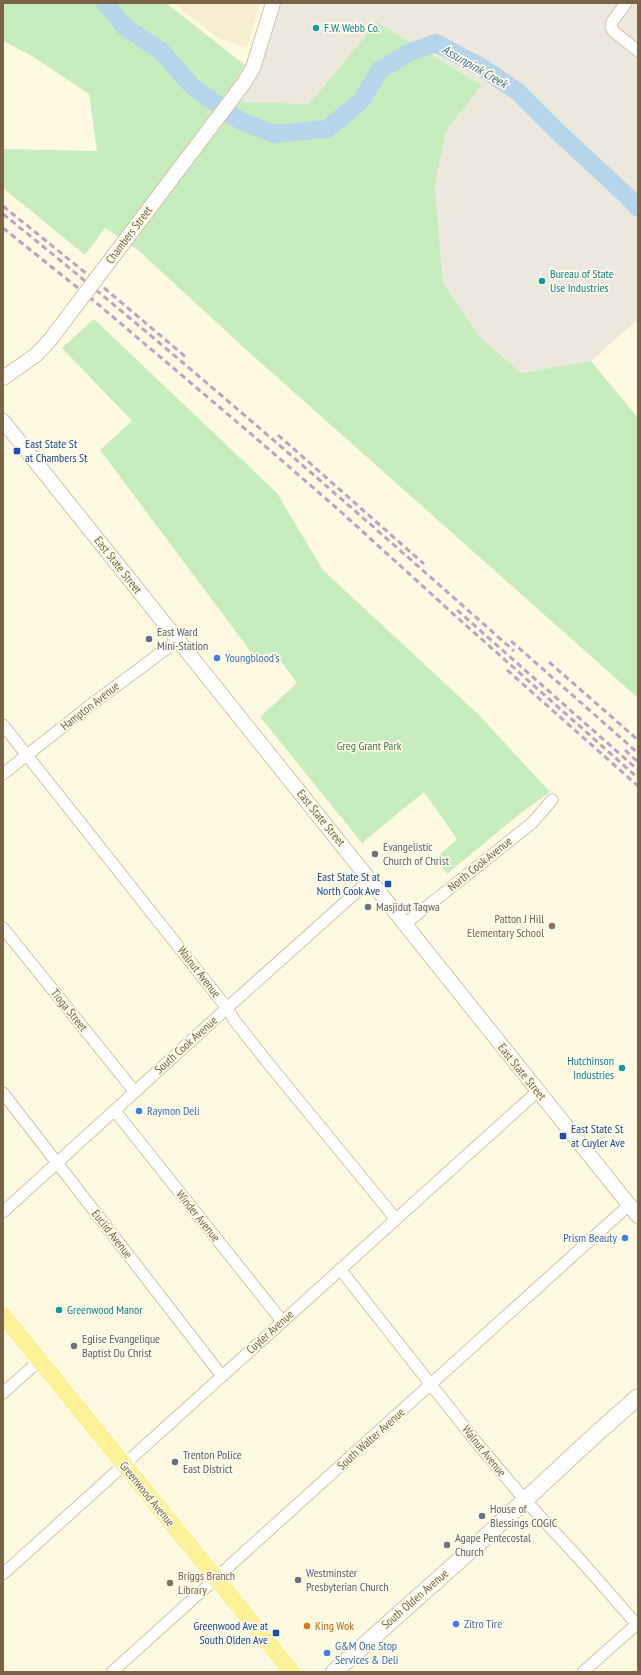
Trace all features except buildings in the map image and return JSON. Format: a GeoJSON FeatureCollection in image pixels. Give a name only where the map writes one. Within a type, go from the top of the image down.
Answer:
{"type":"FeatureCollection","features":[{"type":"Feature","properties":{"kind":"main road","name":"Greenwood Avenue"},"geometry":{"type":"LineString","coordinates":[[3,1315],[292,1672]]}},
{"type":"Feature","properties":{"kind":"main road","name":"South Olden Avenue"},"geometry":{"type":"LineString","coordinates":[[334,1672],[480,1542],[638,1397]]}},
{"type":"Feature","properties":{"kind":"street","name":"Chambers Street"},"geometry":{"type":"LineString","coordinates":[[3,378],[36,355],[50,340],[244,83],[253,68],[273,3]]}},
{"type":"Feature","properties":{"kind":"street"},"geometry":{"type":"LineString","coordinates":[[626,3],[612,22],[611,27],[614,32],[638,51]]}},
{"type":"Feature","properties":{"kind":"street","name":"East State Street"},"geometry":{"type":"LineString","coordinates":[[3,421],[634,1211]]}},
{"type":"Feature","properties":{"kind":"street","name":"Hampton Avenue"},"geometry":{"type":"LineString","coordinates":[[3,774],[88,707],[178,640]]}},
{"type":"Feature","properties":{"kind":"street","name":"Walnut Avenue"},"geometry":{"type":"LineString","coordinates":[[3,725],[227,1008],[235,1021],[268,1063],[395,1218]]}},
{"type":"Feature","properties":{"kind":"street","name":"North Cook Avenue"},"geometry":{"type":"LineString","coordinates":[[405,924],[532,823],[552,800]]}},
{"type":"Feature","properties":{"kind":"street","name":"South Cook Avenue"},"geometry":{"type":"LineString","coordinates":[[3,1212],[370,880]]}},
{"type":"Feature","properties":{"kind":"street","name":"Tioga Street"},"geometry":{"type":"LineString","coordinates":[[3,928],[135,1092]]}},
{"type":"Feature","properties":{"kind":"street","name":"Cuyler Avenue"},"geometry":{"type":"LineString","coordinates":[[3,1574],[395,1218],[538,1091]]}},
{"type":"Feature","properties":{"kind":"street","name":"Euclid Avenue"},"geometry":{"type":"LineString","coordinates":[[3,1092],[222,1376]]}},
{"type":"Feature","properties":{"kind":"street","name":"Winder Avenue"},"geometry":{"type":"LineString","coordinates":[[114,1111],[282,1321]]}},
{"type":"Feature","properties":{"kind":"street","name":"South Walter Avenue"},"geometry":{"type":"LineString","coordinates":[[112,1672],[431,1385],[634,1211]]}},
{"type":"Feature","properties":{"kind":"street","name":"Walnut Avenue"},"geometry":{"type":"LineString","coordinates":[[340,1269],[431,1385],[525,1500],[638,1624]]}},
{"type":"Feature","properties":{"kind":"street"},"geometry":{"type":"LineString","coordinates":[[3,1393],[40,1360]]}},
{"type":"Feature","properties":{"kind":"street"},"geometry":{"type":"LineString","coordinates":[[583,1672],[638,1624]]}},
{"type":"Feature","properties":{"kind":"shaded area"},"geometry":{"type":"Polygon","coordinates":[[[173,3],[260,3],[247,48],[218,38],[173,3]]]}},
{"type":"Feature","properties":{"kind":"shaded area"},"geometry":{"type":"Polygon","coordinates":[[[266,3],[638,3],[638,319],[591,361],[521,373],[479,336],[443,283],[435,185],[446,131],[482,85],[377,22],[309,104],[242,102],[230,90],[245,65],[266,3]]]}},
{"type":"Feature","properties":{"kind":"green space"},"geometry":{"type":"Polygon","coordinates":[[[3,3],[166,3],[245,65],[230,90],[239,94],[243,102],[309,104],[377,22],[482,85],[446,131],[435,185],[443,283],[479,336],[521,373],[591,361],[638,418],[638,698],[243,347],[138,250],[105,228],[85,255],[3,188],[3,149],[97,151],[89,94],[32,56],[3,41],[3,3]]]}},
{"type":"Feature","properties":{"kind":"green space","name":"Greg Grant Park"},"geometry":{"type":"Polygon","coordinates":[[[94,319],[277,493],[323,570],[479,715],[550,792],[517,816],[447,874],[435,859],[457,839],[424,792],[362,843],[260,717],[297,683],[275,653],[257,660],[100,450],[132,421],[62,348],[94,319]]]}},
{"type":"Feature","properties":{"kind":"waterway","name":"Assunpink Creek"},"geometry":{"type":"LineString","coordinates":[[105,3],[125,27],[161,51],[192,86],[239,120],[274,134],[327,129],[361,101],[380,70],[410,52],[436,43],[483,68],[518,92],[638,208]]}},
{"type":"Feature","properties":{"kind":"railway"},"geometry":{"type":"LineString","coordinates":[[3,206],[103,287],[187,358]]}},
{"type":"Feature","properties":{"kind":"railway"},"geometry":{"type":"LineString","coordinates":[[3,214],[133,321],[261,430],[514,651]]}},
{"type":"Feature","properties":{"kind":"railway"},"geometry":{"type":"LineString","coordinates":[[3,228],[93,300],[257,439],[340,511],[638,778]]}},
{"type":"Feature","properties":{"kind":"railway"},"geometry":{"type":"LineString","coordinates":[[278,435],[424,564]]}},
{"type":"Feature","properties":{"kind":"railway"},"geometry":{"type":"LineString","coordinates":[[457,610],[638,770]]}},
{"type":"Feature","properties":{"kind":"railway"},"geometry":{"type":"LineString","coordinates":[[511,641],[638,753]]}},
{"type":"Feature","properties":{"kind":"railway"},"geometry":{"type":"LineString","coordinates":[[549,662],[638,740]]}},
{"type":"Feature","properties":{"kind":"railway"},"geometry":{"type":"LineString","coordinates":[[507,670],[638,786]]}},
{"type":"Feature","properties":{"kind":"railway"},"geometry":{"type":"LineString","coordinates":[[625,750],[638,762]]}},
{"type":"Feature","properties":{"kind":"place","name":"F.W. Webb Co."},"geometry":{"type":"Point","coordinates":[316,28]}},
{"type":"Feature","properties":{"kind":"place","name":"Bureau of State Use Industries"},"geometry":{"type":"Point","coordinates":[542,281]}},
{"type":"Feature","properties":{"kind":"place","name":"East State St at Chambers St"},"geometry":{"type":"Point","coordinates":[17,451]}},
{"type":"Feature","properties":{"kind":"place","name":"East Ward Mini-Station"},"geometry":{"type":"Point","coordinates":[149,639]}},
{"type":"Feature","properties":{"kind":"place","name":"Youngblood's"},"geometry":{"type":"Point","coordinates":[217,658]}},
{"type":"Feature","properties":{"kind":"place","name":"Evangelistic Church of Christ"},"geometry":{"type":"Point","coordinates":[375,854]}},
{"type":"Feature","properties":{"kind":"place","name":"East State St at North Cook Ave"},"geometry":{"type":"Point","coordinates":[388,884]}},
{"type":"Feature","properties":{"kind":"place","name":"Masjidut Taqwa"},"geometry":{"type":"Point","coordinates":[368,907]}},
{"type":"Feature","properties":{"kind":"place","name":"Patton J Hill Elementary School"},"geometry":{"type":"Point","coordinates":[552,926]}},
{"type":"Feature","properties":{"kind":"place","name":"Hutchinson Industries"},"geometry":{"type":"Point","coordinates":[622,1068]}},
{"type":"Feature","properties":{"kind":"place","name":"Raymon Deli"},"geometry":{"type":"Point","coordinates":[139,1111]}},
{"type":"Feature","properties":{"kind":"place","name":"East State St at Cuyler Ave"},"geometry":{"type":"Point","coordinates":[563,1136]}},
{"type":"Feature","properties":{"kind":"place","name":"Prism Beauty"},"geometry":{"type":"Point","coordinates":[625,1238]}},
{"type":"Feature","properties":{"kind":"place","name":"Greenwood Manor"},"geometry":{"type":"Point","coordinates":[59,1310]}},
{"type":"Feature","properties":{"kind":"place","name":"Eglise Evangelique Baptist Du Christ"},"geometry":{"type":"Point","coordinates":[74,1346]}},
{"type":"Feature","properties":{"kind":"place","name":"Trenton Police East District"},"geometry":{"type":"Point","coordinates":[175,1462]}},
{"type":"Feature","properties":{"kind":"place","name":"House of Blessings COGIC"},"geometry":{"type":"Point","coordinates":[482,1516]}},
{"type":"Feature","properties":{"kind":"place","name":"Agape Pentecostal Church"},"geometry":{"type":"Point","coordinates":[447,1545]}},
{"type":"Feature","properties":{"kind":"place","name":"Westminster Presbyterian Church"},"geometry":{"type":"Point","coordinates":[298,1580]}},
{"type":"Feature","properties":{"kind":"place","name":"Briggs Branch Library"},"geometry":{"type":"Point","coordinates":[170,1583]}},
{"type":"Feature","properties":{"kind":"place","name":"Zitro Tire"},"geometry":{"type":"Point","coordinates":[456,1624]}},
{"type":"Feature","properties":{"kind":"place","name":"King Wok"},"geometry":{"type":"Point","coordinates":[307,1626]}},
{"type":"Feature","properties":{"kind":"place","name":"Greenwood Ave at South Olden Ave"},"geometry":{"type":"Point","coordinates":[276,1633]}},
{"type":"Feature","properties":{"kind":"place","name":"G&M One Stop Services & Deli"},"geometry":{"type":"Point","coordinates":[327,1653]}}]}
